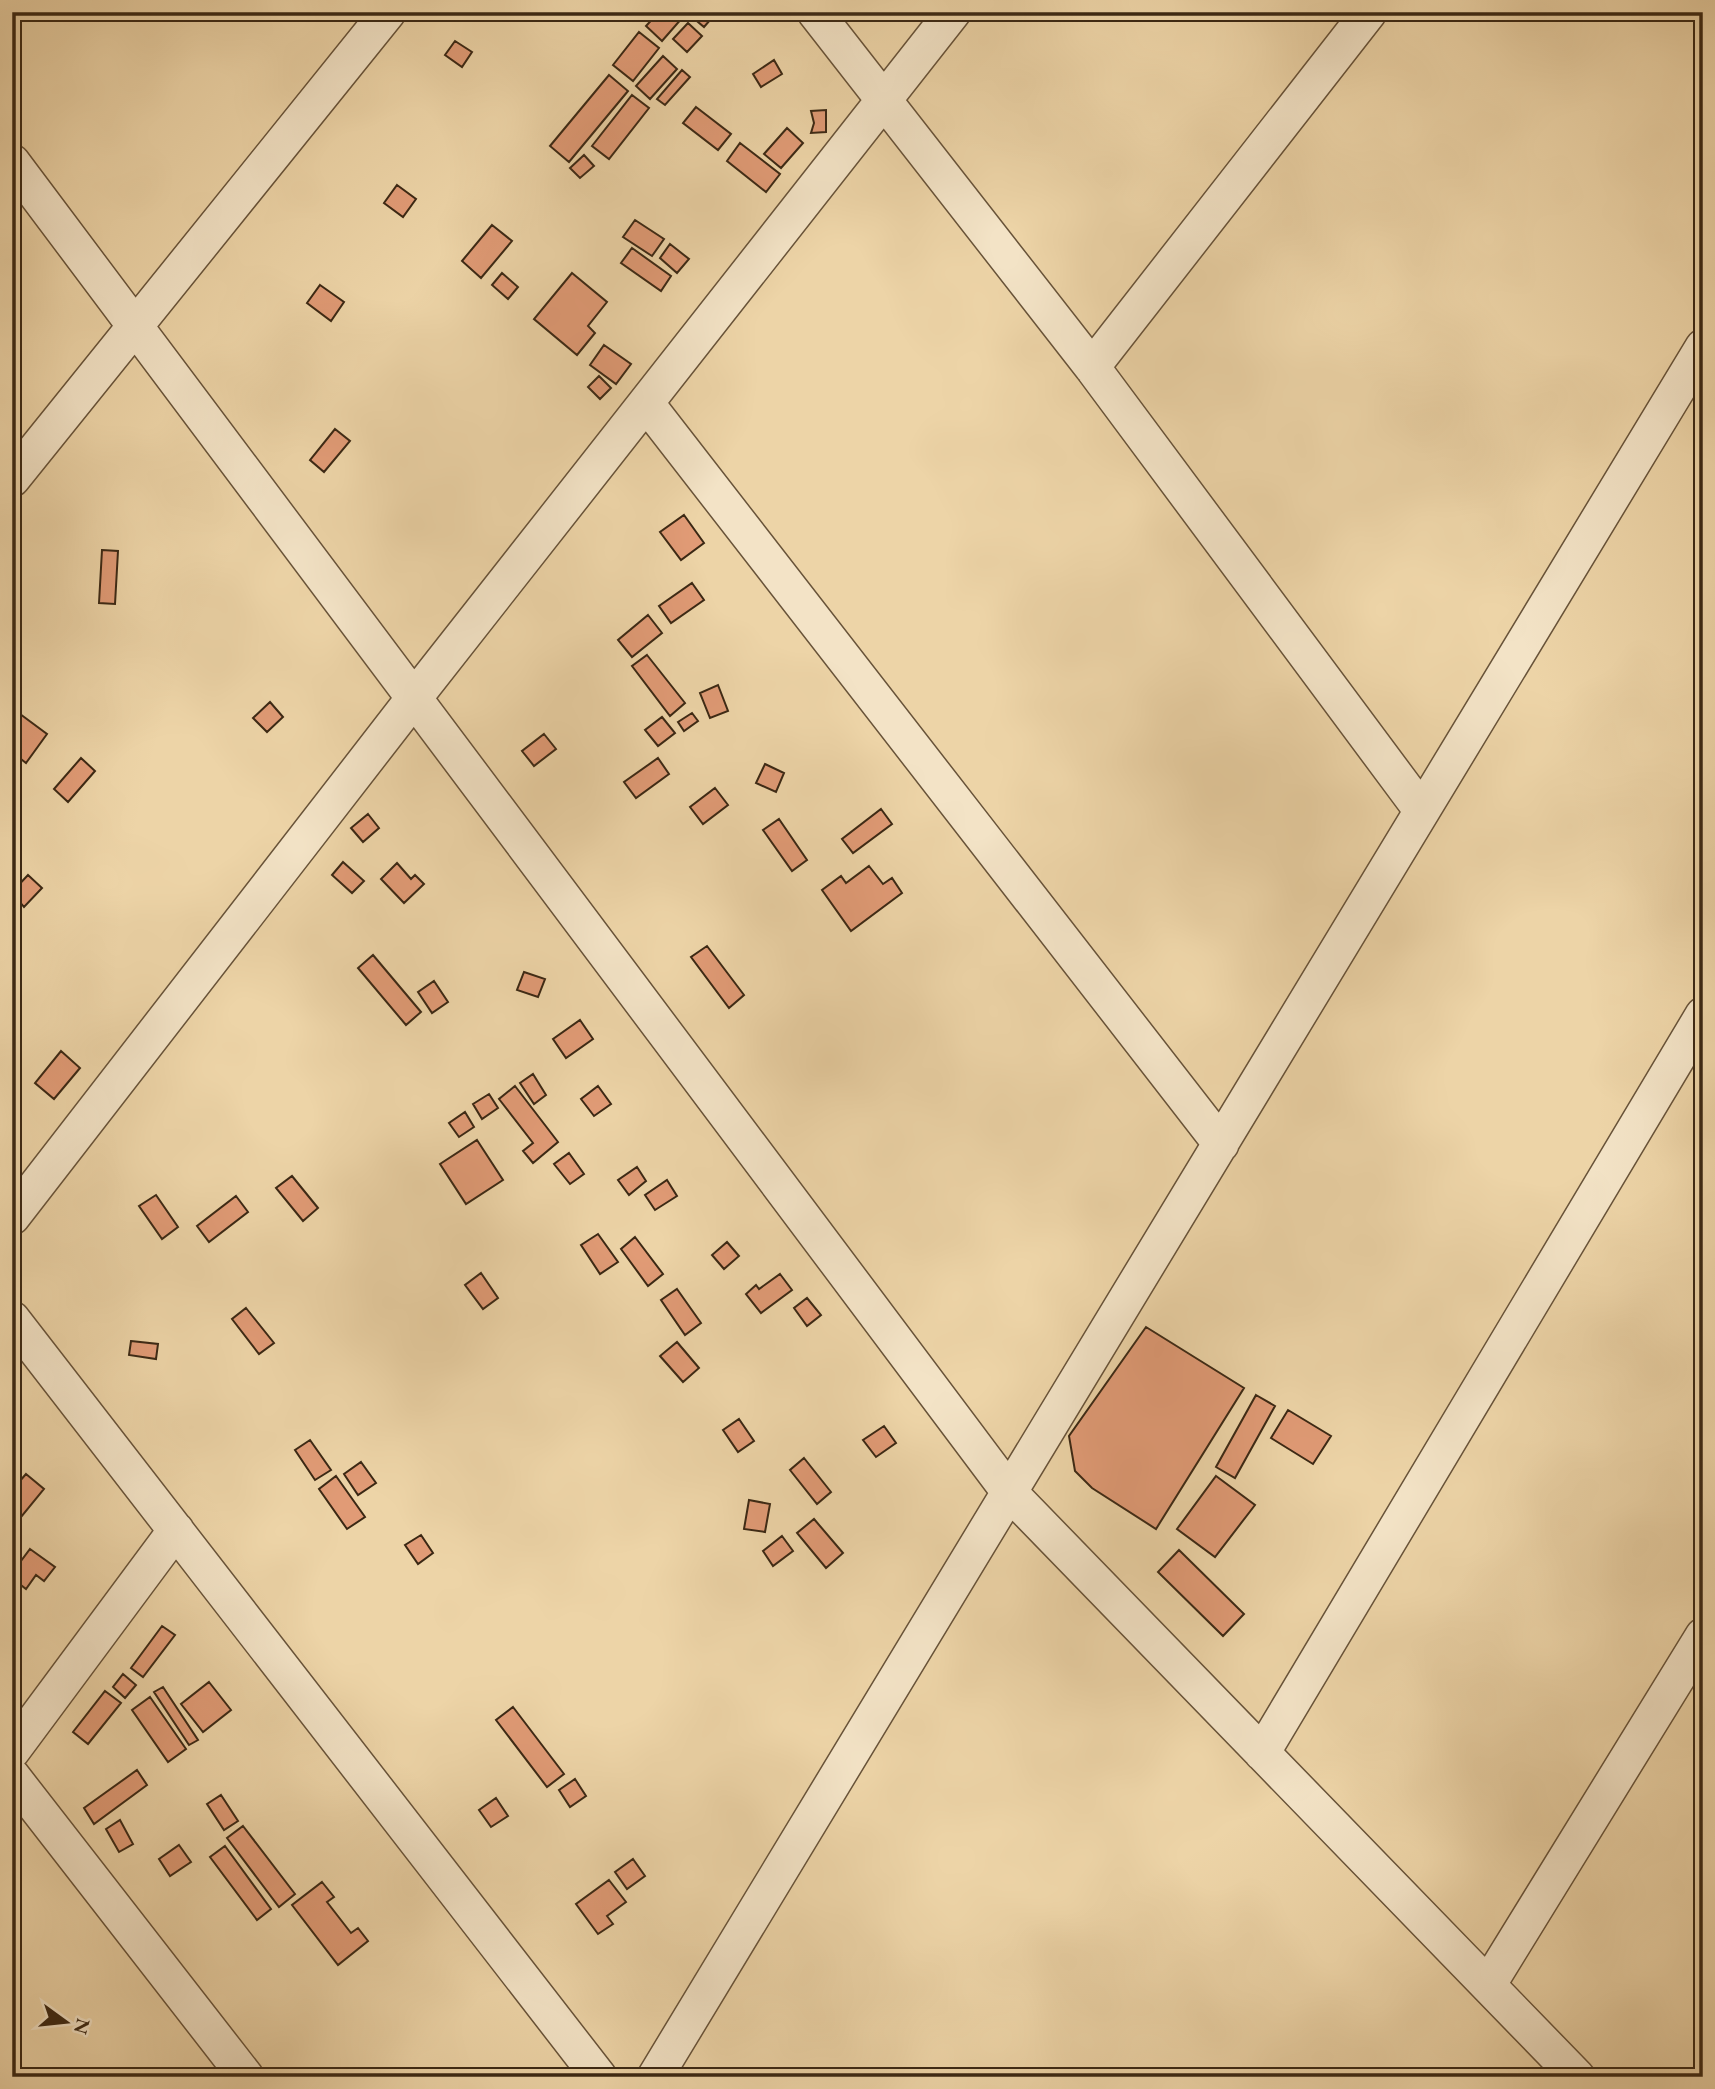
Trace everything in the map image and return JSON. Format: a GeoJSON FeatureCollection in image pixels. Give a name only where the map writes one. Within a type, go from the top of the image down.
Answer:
{"type":"FeatureCollection","features":[{"type":"Feature","properties":{"kind":"street"},"geometry":{"type":"LineString","coordinates":[[12,480],[388,12]]}},
{"type":"Feature","properties":{"kind":"street"},"geometry":{"type":"LineString","coordinates":[[815,12],[886,99],[1092,367],[1422,811]]}},
{"type":"Feature","properties":{"kind":"street"},"geometry":{"type":"LineString","coordinates":[[12,1217],[414,698],[953,12]]}},
{"type":"Feature","properties":{"kind":"street"},"geometry":{"type":"LineString","coordinates":[[1092,367],[1369,12]]}},
{"type":"Feature","properties":{"kind":"street"},"geometry":{"type":"LineString","coordinates":[[12,162],[1010,1493],[1577,2077]]}},
{"type":"Feature","properties":{"kind":"street"},"geometry":{"type":"LineString","coordinates":[[655,2077],[1703,347]]}},
{"type":"Feature","properties":{"kind":"street"},"geometry":{"type":"LineString","coordinates":[[646,403],[1220,1144]]}},
{"type":"Feature","properties":{"kind":"street"},"geometry":{"type":"LineString","coordinates":[[1262,1753],[1703,1015]]}},
{"type":"Feature","properties":{"kind":"street"},"geometry":{"type":"LineString","coordinates":[[12,1319],[599,2077]]}},
{"type":"Feature","properties":{"kind":"street"},"geometry":{"type":"LineString","coordinates":[[12,1751],[176,1531]]}},
{"type":"Feature","properties":{"kind":"street"},"geometry":{"type":"LineString","coordinates":[[1488,1985],[1703,1636]]}},
{"type":"Feature","properties":{"kind":"street"},"geometry":{"type":"LineString","coordinates":[[12,1776],[246,2077]]}},
{"type":"Feature","properties":{"kind":"building"},"geometry":{"type":"Polygon","coordinates":[[[659,12],[678,12],[683,17],[662,41],[646,26],[659,12]]]}},
{"type":"Feature","properties":{"kind":"building"},"geometry":{"type":"Polygon","coordinates":[[[694,12],[717,12],[704,27],[691,16],[694,12]]]}},
{"type":"Feature","properties":{"kind":"building"},"geometry":{"type":"Polygon","coordinates":[[[688,23],[702,36],[687,52],[673,39],[688,23]]]}},
{"type":"Feature","properties":{"kind":"building"},"geometry":{"type":"Polygon","coordinates":[[[639,32],[659,48],[633,81],[613,65],[639,32]]]}},
{"type":"Feature","properties":{"kind":"building"},"geometry":{"type":"Polygon","coordinates":[[[455,41],[472,52],[462,67],[445,55],[455,41]]]}},
{"type":"Feature","properties":{"kind":"building"},"geometry":{"type":"Polygon","coordinates":[[[663,56],[677,69],[650,99],[636,86],[663,56]]]}},
{"type":"Feature","properties":{"kind":"building"},"geometry":{"type":"Polygon","coordinates":[[[774,60],[782,74],[761,87],[753,74],[774,60]]]}},
{"type":"Feature","properties":{"kind":"building"},"geometry":{"type":"Polygon","coordinates":[[[682,70],[690,77],[665,105],[657,99],[682,70]]]}},
{"type":"Feature","properties":{"kind":"building"},"geometry":{"type":"Polygon","coordinates":[[[609,75],[628,91],[569,162],[550,146],[609,75]]]}},
{"type":"Feature","properties":{"kind":"building"},"geometry":{"type":"Polygon","coordinates":[[[632,95],[649,108],[609,159],[592,146],[632,95]]]}},
{"type":"Feature","properties":{"kind":"building"},"geometry":{"type":"Polygon","coordinates":[[[696,107],[731,134],[718,150],[683,123],[696,107]]]}},
{"type":"Feature","properties":{"kind":"building"},"geometry":{"type":"Polygon","coordinates":[[[826,110],[826,132],[811,133],[814,123],[811,111],[826,110]]]}},
{"type":"Feature","properties":{"kind":"building"},"geometry":{"type":"Polygon","coordinates":[[[787,128],[803,143],[781,168],[764,154],[787,128]]]}},
{"type":"Feature","properties":{"kind":"building"},"geometry":{"type":"Polygon","coordinates":[[[740,143],[780,174],[766,192],[727,161],[740,143]]]}},
{"type":"Feature","properties":{"kind":"building"},"geometry":{"type":"Polygon","coordinates":[[[584,155],[594,166],[580,178],[570,168],[584,155]]]}},
{"type":"Feature","properties":{"kind":"building"},"geometry":{"type":"Polygon","coordinates":[[[397,185],[416,199],[403,217],[384,203],[397,185]]]}},
{"type":"Feature","properties":{"kind":"building"},"geometry":{"type":"Polygon","coordinates":[[[635,220],[664,239],[652,256],[623,237],[635,220]]]}},
{"type":"Feature","properties":{"kind":"building"},"geometry":{"type":"Polygon","coordinates":[[[492,225],[512,241],[481,278],[462,261],[492,225]]]}},
{"type":"Feature","properties":{"kind":"building"},"geometry":{"type":"Polygon","coordinates":[[[670,244],[689,259],[677,273],[660,258],[670,244]]]}},
{"type":"Feature","properties":{"kind":"building"},"geometry":{"type":"Polygon","coordinates":[[[632,248],[671,276],[661,291],[621,263],[632,248]]]}},
{"type":"Feature","properties":{"kind":"building"},"geometry":{"type":"Polygon","coordinates":[[[502,273],[518,287],[508,299],[492,285],[502,273]]]}},
{"type":"Feature","properties":{"kind":"building"},"geometry":{"type":"Polygon","coordinates":[[[572,273],[607,302],[588,326],[595,333],[577,355],[534,319],[572,273]]]}},
{"type":"Feature","properties":{"kind":"building"},"geometry":{"type":"Polygon","coordinates":[[[320,285],[344,302],[331,321],[307,303],[320,285]]]}},
{"type":"Feature","properties":{"kind":"building"},"geometry":{"type":"Polygon","coordinates":[[[604,345],[631,364],[616,384],[590,365],[604,345]]]}},
{"type":"Feature","properties":{"kind":"building"},"geometry":{"type":"Polygon","coordinates":[[[599,376],[611,388],[600,399],[588,387],[599,376]]]}},
{"type":"Feature","properties":{"kind":"building"},"geometry":{"type":"Polygon","coordinates":[[[335,429],[350,441],[324,472],[310,460],[335,429]]]}},
{"type":"Feature","properties":{"kind":"building"},"geometry":{"type":"Polygon","coordinates":[[[684,515],[704,543],[681,560],[660,532],[684,515]]]}},
{"type":"Feature","properties":{"kind":"building"},"geometry":{"type":"Polygon","coordinates":[[[102,550],[118,551],[115,604],[99,603],[102,550]]]}},
{"type":"Feature","properties":{"kind":"building"},"geometry":{"type":"Polygon","coordinates":[[[692,583],[704,600],[671,623],[659,606],[692,583]]]}},
{"type":"Feature","properties":{"kind":"building"},"geometry":{"type":"Polygon","coordinates":[[[648,615],[662,633],[632,657],[618,640],[648,615]]]}},
{"type":"Feature","properties":{"kind":"building"},"geometry":{"type":"Polygon","coordinates":[[[647,655],[685,703],[670,716],[632,666],[647,655]]]}},
{"type":"Feature","properties":{"kind":"building"},"geometry":{"type":"Polygon","coordinates":[[[718,685],[728,711],[710,718],[700,693],[718,685]]]}},
{"type":"Feature","properties":{"kind":"building"},"geometry":{"type":"Polygon","coordinates":[[[270,702],[283,717],[267,732],[253,718],[270,702]]]}},
{"type":"Feature","properties":{"kind":"building"},"geometry":{"type":"Polygon","coordinates":[[[16,711],[47,734],[26,763],[12,752],[12,716],[16,711]]]}},
{"type":"Feature","properties":{"kind":"building"},"geometry":{"type":"Polygon","coordinates":[[[692,713],[698,721],[684,731],[678,722],[692,713]]]}},
{"type":"Feature","properties":{"kind":"building"},"geometry":{"type":"Polygon","coordinates":[[[662,717],[675,733],[658,746],[645,730],[662,717]]]}},
{"type":"Feature","properties":{"kind":"building"},"geometry":{"type":"Polygon","coordinates":[[[544,734],[556,749],[534,766],[522,751],[544,734]]]}},
{"type":"Feature","properties":{"kind":"building"},"geometry":{"type":"Polygon","coordinates":[[[81,758],[95,771],[68,802],[54,789],[81,758]]]}},
{"type":"Feature","properties":{"kind":"building"},"geometry":{"type":"Polygon","coordinates":[[[658,758],[669,774],[636,798],[624,782],[658,758]]]}},
{"type":"Feature","properties":{"kind":"building"},"geometry":{"type":"Polygon","coordinates":[[[765,764],[784,773],[776,792],[756,783],[765,764]]]}},
{"type":"Feature","properties":{"kind":"building"},"geometry":{"type":"Polygon","coordinates":[[[715,788],[728,805],[703,824],[690,807],[715,788]]]}},
{"type":"Feature","properties":{"kind":"building"},"geometry":{"type":"Polygon","coordinates":[[[881,809],[892,824],[853,853],[842,839],[881,809]]]}},
{"type":"Feature","properties":{"kind":"building"},"geometry":{"type":"Polygon","coordinates":[[[368,814],[379,828],[363,842],[351,828],[368,814]]]}},
{"type":"Feature","properties":{"kind":"building"},"geometry":{"type":"Polygon","coordinates":[[[779,819],[807,860],[792,871],[763,830],[779,819]]]}},
{"type":"Feature","properties":{"kind":"building"},"geometry":{"type":"Polygon","coordinates":[[[343,862],[364,881],[352,893],[332,875],[343,862]]]}},
{"type":"Feature","properties":{"kind":"building"},"geometry":{"type":"Polygon","coordinates":[[[397,863],[411,879],[415,875],[424,884],[404,903],[381,879],[397,863]]]}},
{"type":"Feature","properties":{"kind":"building"},"geometry":{"type":"Polygon","coordinates":[[[869,866],[883,884],[892,878],[902,893],[851,931],[822,890],[841,876],[846,883],[869,866]]]}},
{"type":"Feature","properties":{"kind":"building"},"geometry":{"type":"Polygon","coordinates":[[[28,875],[42,888],[24,907],[12,892],[28,875]]]}},
{"type":"Feature","properties":{"kind":"building"},"geometry":{"type":"Polygon","coordinates":[[[707,946],[744,995],[729,1008],[691,957],[707,946]]]}},
{"type":"Feature","properties":{"kind":"building"},"geometry":{"type":"Polygon","coordinates":[[[373,955],[421,1012],[406,1025],[358,968],[373,955]]]}},
{"type":"Feature","properties":{"kind":"building"},"geometry":{"type":"Polygon","coordinates":[[[524,972],[545,979],[538,997],[517,990],[524,972]]]}},
{"type":"Feature","properties":{"kind":"building"},"geometry":{"type":"Polygon","coordinates":[[[434,981],[448,1002],[432,1013],[418,992],[434,981]]]}},
{"type":"Feature","properties":{"kind":"building"},"geometry":{"type":"Polygon","coordinates":[[[580,1020],[593,1039],[566,1058],[553,1039],[580,1020]]]}},
{"type":"Feature","properties":{"kind":"building"},"geometry":{"type":"Polygon","coordinates":[[[61,1051],[80,1068],[54,1099],[35,1083],[61,1051]]]}},
{"type":"Feature","properties":{"kind":"building"},"geometry":{"type":"Polygon","coordinates":[[[533,1074],[546,1095],[534,1104],[520,1083],[533,1074]]]}},
{"type":"Feature","properties":{"kind":"building"},"geometry":{"type":"Polygon","coordinates":[[[515,1086],[558,1142],[533,1163],[523,1151],[533,1143],[499,1099],[515,1086]]]}},
{"type":"Feature","properties":{"kind":"building"},"geometry":{"type":"Polygon","coordinates":[[[598,1086],[611,1104],[594,1116],[581,1099],[598,1086]]]}},
{"type":"Feature","properties":{"kind":"building"},"geometry":{"type":"Polygon","coordinates":[[[489,1094],[498,1108],[482,1119],[473,1104],[489,1094]]]}},
{"type":"Feature","properties":{"kind":"building"},"geometry":{"type":"Polygon","coordinates":[[[465,1112],[474,1127],[459,1137],[449,1123],[465,1112]]]}},
{"type":"Feature","properties":{"kind":"building"},"geometry":{"type":"Polygon","coordinates":[[[477,1140],[503,1180],[466,1204],[440,1164],[477,1140]]]}},
{"type":"Feature","properties":{"kind":"building"},"geometry":{"type":"Polygon","coordinates":[[[569,1153],[584,1174],[570,1184],[554,1164],[569,1153]]]}},
{"type":"Feature","properties":{"kind":"building"},"geometry":{"type":"Polygon","coordinates":[[[637,1167],[646,1181],[629,1195],[618,1180],[637,1167]]]}},
{"type":"Feature","properties":{"kind":"building"},"geometry":{"type":"Polygon","coordinates":[[[292,1176],[318,1208],[303,1221],[276,1188],[292,1176]]]}},
{"type":"Feature","properties":{"kind":"building"},"geometry":{"type":"Polygon","coordinates":[[[667,1180],[677,1196],[655,1210],[645,1195],[667,1180]]]}},
{"type":"Feature","properties":{"kind":"building"},"geometry":{"type":"Polygon","coordinates":[[[156,1195],[178,1227],[162,1239],[139,1206],[156,1195]]]}},
{"type":"Feature","properties":{"kind":"building"},"geometry":{"type":"Polygon","coordinates":[[[236,1196],[248,1212],[209,1242],[197,1226],[236,1196]]]}},
{"type":"Feature","properties":{"kind":"building"},"geometry":{"type":"Polygon","coordinates":[[[598,1234],[618,1262],[600,1274],[581,1245],[598,1234]]]}},
{"type":"Feature","properties":{"kind":"building"},"geometry":{"type":"Polygon","coordinates":[[[635,1237],[663,1274],[648,1286],[621,1249],[635,1237]]]}},
{"type":"Feature","properties":{"kind":"building"},"geometry":{"type":"Polygon","coordinates":[[[727,1242],[739,1256],[724,1269],[712,1255],[727,1242]]]}},
{"type":"Feature","properties":{"kind":"building"},"geometry":{"type":"Polygon","coordinates":[[[481,1273],[498,1298],[483,1309],[465,1285],[481,1273]]]}},
{"type":"Feature","properties":{"kind":"building"},"geometry":{"type":"Polygon","coordinates":[[[780,1274],[792,1290],[761,1313],[746,1294],[756,1285],[759,1289],[780,1274]]]}},
{"type":"Feature","properties":{"kind":"building"},"geometry":{"type":"Polygon","coordinates":[[[677,1289],[701,1323],[685,1335],[661,1300],[677,1289]]]}},
{"type":"Feature","properties":{"kind":"building"},"geometry":{"type":"Polygon","coordinates":[[[807,1298],[821,1315],[807,1326],[794,1308],[807,1298]]]}},
{"type":"Feature","properties":{"kind":"building"},"geometry":{"type":"Polygon","coordinates":[[[246,1308],[274,1343],[259,1354],[232,1319],[246,1308]]]}},
{"type":"Feature","properties":{"kind":"building"},"geometry":{"type":"Polygon","coordinates":[[[1146,1327],[1244,1388],[1156,1529],[1092,1488],[1075,1471],[1069,1436],[1146,1327]]]}},
{"type":"Feature","properties":{"kind":"building"},"geometry":{"type":"Polygon","coordinates":[[[131,1341],[158,1344],[156,1359],[129,1355],[131,1341]]]}},
{"type":"Feature","properties":{"kind":"building"},"geometry":{"type":"Polygon","coordinates":[[[677,1342],[699,1368],[683,1382],[660,1356],[677,1342]]]}},
{"type":"Feature","properties":{"kind":"building"},"geometry":{"type":"Polygon","coordinates":[[[1256,1395],[1275,1406],[1235,1478],[1216,1467],[1256,1395]]]}},
{"type":"Feature","properties":{"kind":"building"},"geometry":{"type":"Polygon","coordinates":[[[1288,1410],[1331,1436],[1313,1464],[1271,1438],[1288,1410]]]}},
{"type":"Feature","properties":{"kind":"building"},"geometry":{"type":"Polygon","coordinates":[[[739,1419],[754,1441],[738,1452],[723,1430],[739,1419]]]}},
{"type":"Feature","properties":{"kind":"building"},"geometry":{"type":"Polygon","coordinates":[[[884,1426],[896,1443],[876,1457],[863,1440],[884,1426]]]}},
{"type":"Feature","properties":{"kind":"building"},"geometry":{"type":"Polygon","coordinates":[[[310,1440],[331,1470],[315,1480],[295,1450],[310,1440]]]}},
{"type":"Feature","properties":{"kind":"building"},"geometry":{"type":"Polygon","coordinates":[[[804,1458],[831,1492],[817,1504],[790,1470],[804,1458]]]}},
{"type":"Feature","properties":{"kind":"building"},"geometry":{"type":"Polygon","coordinates":[[[361,1462],[376,1483],[358,1495],[344,1474],[361,1462]]]}},
{"type":"Feature","properties":{"kind":"building"},"geometry":{"type":"Polygon","coordinates":[[[26,1474],[44,1489],[17,1522],[12,1519],[12,1490],[26,1474]]]}},
{"type":"Feature","properties":{"kind":"building"},"geometry":{"type":"Polygon","coordinates":[[[336,1476],[365,1517],[347,1529],[319,1489],[336,1476]]]}},
{"type":"Feature","properties":{"kind":"building"},"geometry":{"type":"Polygon","coordinates":[[[1216,1476],[1255,1505],[1215,1557],[1177,1529],[1216,1476]]]}},
{"type":"Feature","properties":{"kind":"building"},"geometry":{"type":"Polygon","coordinates":[[[749,1500],[770,1504],[765,1532],[744,1529],[749,1500]]]}},
{"type":"Feature","properties":{"kind":"building"},"geometry":{"type":"Polygon","coordinates":[[[814,1519],[843,1553],[826,1568],[797,1533],[814,1519]]]}},
{"type":"Feature","properties":{"kind":"building"},"geometry":{"type":"Polygon","coordinates":[[[12,1535],[20,1542],[12,1552],[12,1535]]]}},
{"type":"Feature","properties":{"kind":"building"},"geometry":{"type":"Polygon","coordinates":[[[421,1535],[433,1553],[418,1564],[405,1545],[421,1535]]]}},
{"type":"Feature","properties":{"kind":"building"},"geometry":{"type":"Polygon","coordinates":[[[782,1536],[793,1551],[773,1566],[763,1551],[782,1536]]]}},
{"type":"Feature","properties":{"kind":"building"},"geometry":{"type":"Polygon","coordinates":[[[30,1549],[55,1567],[44,1581],[36,1575],[26,1589],[12,1578],[12,1573],[30,1549]]]}},
{"type":"Feature","properties":{"kind":"building"},"geometry":{"type":"Polygon","coordinates":[[[1179,1550],[1244,1614],[1223,1636],[1158,1572],[1179,1550]]]}},
{"type":"Feature","properties":{"kind":"building"},"geometry":{"type":"Polygon","coordinates":[[[162,1626],[175,1635],[143,1677],[131,1668],[162,1626]]]}},
{"type":"Feature","properties":{"kind":"building"},"geometry":{"type":"Polygon","coordinates":[[[123,1674],[136,1685],[125,1698],[113,1687],[123,1674]]]}},
{"type":"Feature","properties":{"kind":"building"},"geometry":{"type":"Polygon","coordinates":[[[209,1682],[231,1710],[203,1732],[181,1704],[209,1682]]]}},
{"type":"Feature","properties":{"kind":"building"},"geometry":{"type":"Polygon","coordinates":[[[163,1687],[198,1740],[189,1745],[154,1692],[163,1687]]]}},
{"type":"Feature","properties":{"kind":"building"},"geometry":{"type":"Polygon","coordinates":[[[105,1691],[121,1703],[88,1744],[73,1732],[105,1691]]]}},
{"type":"Feature","properties":{"kind":"building"},"geometry":{"type":"Polygon","coordinates":[[[150,1697],[186,1749],[168,1762],[132,1710],[150,1697]]]}},
{"type":"Feature","properties":{"kind":"building"},"geometry":{"type":"Polygon","coordinates":[[[513,1707],[564,1774],[547,1787],[496,1720],[513,1707]]]}},
{"type":"Feature","properties":{"kind":"building"},"geometry":{"type":"Polygon","coordinates":[[[137,1770],[147,1785],[94,1824],[84,1808],[137,1770]]]}},
{"type":"Feature","properties":{"kind":"building"},"geometry":{"type":"Polygon","coordinates":[[[575,1779],[586,1796],[570,1807],[559,1790],[575,1779]]]}},
{"type":"Feature","properties":{"kind":"building"},"geometry":{"type":"Polygon","coordinates":[[[221,1795],[238,1821],[224,1830],[207,1804],[221,1795]]]}},
{"type":"Feature","properties":{"kind":"building"},"geometry":{"type":"Polygon","coordinates":[[[496,1798],[508,1816],[491,1827],[479,1810],[496,1798]]]}},
{"type":"Feature","properties":{"kind":"building"},"geometry":{"type":"Polygon","coordinates":[[[120,1820],[133,1844],[119,1852],[106,1829],[120,1820]]]}},
{"type":"Feature","properties":{"kind":"building"},"geometry":{"type":"Polygon","coordinates":[[[243,1826],[295,1894],[279,1907],[227,1838],[243,1826]]]}},
{"type":"Feature","properties":{"kind":"building"},"geometry":{"type":"Polygon","coordinates":[[[179,1845],[191,1862],[170,1876],[159,1859],[179,1845]]]}},
{"type":"Feature","properties":{"kind":"building"},"geometry":{"type":"Polygon","coordinates":[[[225,1846],[271,1909],[257,1920],[210,1857],[225,1846]]]}},
{"type":"Feature","properties":{"kind":"building"},"geometry":{"type":"Polygon","coordinates":[[[633,1859],[645,1876],[627,1889],[615,1872],[633,1859]]]}},
{"type":"Feature","properties":{"kind":"building"},"geometry":{"type":"Polygon","coordinates":[[[609,1880],[626,1902],[607,1916],[613,1924],[598,1934],[576,1904],[609,1880]]]}},
{"type":"Feature","properties":{"kind":"building"},"geometry":{"type":"Polygon","coordinates":[[[322,1882],[334,1897],[327,1902],[351,1933],[358,1928],[368,1941],[338,1965],[292,1905],[322,1882]]]}}]}
